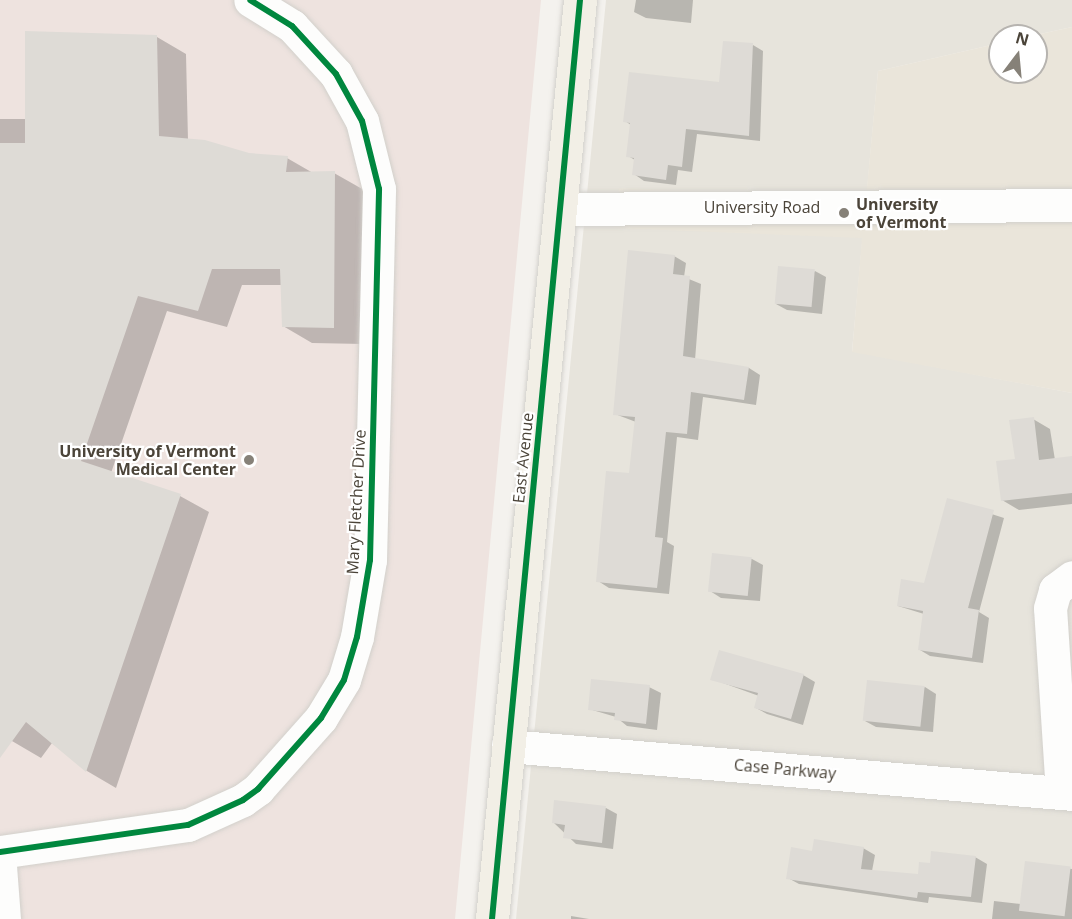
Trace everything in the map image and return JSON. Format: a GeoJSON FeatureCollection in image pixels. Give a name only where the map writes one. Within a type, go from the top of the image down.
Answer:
{"type":"FeatureCollection","features":[{"type":"Feature","properties":{"kind":"main road","name":"East Avenue"},"geometry":{"type":"LineString","coordinates":[[492,919],[580,0]]}},
{"type":"Feature","properties":{"kind":"street","name":"Mary Fletcher Drive"},"geometry":{"type":"LineString","coordinates":[[0,852],[188,825],[243,800],[258,789],[321,718],[344,680],[357,637],[370,560],[379,189],[362,121],[336,74],[292,26],[250,0]]}},
{"type":"Feature","properties":{"kind":"street","name":"University Road"},"geometry":{"type":"LineString","coordinates":[[561,209],[1072,205]]}},
{"type":"Feature","properties":{"kind":"street","name":"Case Parkway"},"geometry":{"type":"LineString","coordinates":[[508,746],[1067,794],[1050,608],[1055,590],[1072,577]]}},
{"type":"Feature","properties":{"kind":"street"},"geometry":{"type":"LineString","coordinates":[[0,866],[4,919]]}},
{"type":"Feature","properties":{"kind":"shaded area","name":"University of Vermont Medical Center"},"geometry":{"type":"Polygon","coordinates":[[[0,0],[541,0],[455,919],[0,919],[0,0]]]}},
{"type":"Feature","properties":{"kind":"shaded area"},"geometry":{"type":"Polygon","coordinates":[[[606,0],[1072,0],[1072,27],[1048,32],[1048,24],[988,24],[988,46],[878,71],[852,351],[1072,393],[1072,919],[516,919],[606,0]]]}},
{"type":"Feature","properties":{"kind":"shaded area","name":"University of Vermont"},"geometry":{"type":"Polygon","coordinates":[[[1072,27],[1072,393],[852,352],[862,238],[614,228],[619,188],[866,197],[878,71],[988,46],[988,84],[1048,84],[1048,32],[1072,27]]]}},
{"type":"Feature","properties":{"kind":"building","name":"University of Vermont Medical Center"},"geometry":{"type":"Polygon","coordinates":[[[25,31],[157,35],[159,136],[205,140],[249,153],[288,156],[286,172],[335,171],[334,328],[282,327],[280,269],[212,269],[198,311],[138,296],[81,461],[181,494],[86,772],[26,722],[0,758],[0,143],[25,143],[25,31]]]}},
{"type":"Feature","properties":{"kind":"building"},"geometry":{"type":"Polygon","coordinates":[[[723,41],[753,43],[749,136],[686,129],[682,167],[668,165],[666,180],[632,175],[634,158],[626,157],[630,123],[623,122],[629,72],[719,82],[723,41]]]}},
{"type":"Feature","properties":{"kind":"building"},"geometry":{"type":"Polygon","coordinates":[[[628,250],[675,255],[673,274],[690,276],[683,356],[749,367],[744,400],[691,392],[687,434],[666,432],[655,537],[663,538],[657,588],[596,582],[606,471],[629,473],[635,417],[613,415],[628,250]]]}},
{"type":"Feature","properties":{"kind":"building"},"geometry":{"type":"Polygon","coordinates":[[[778,266],[815,269],[812,307],[775,304],[778,266]]]}},
{"type":"Feature","properties":{"kind":"building"},"geometry":{"type":"Polygon","coordinates":[[[1034,417],[1039,460],[1072,456],[1072,493],[1001,501],[996,461],[1015,459],[1009,420],[1034,417]]]}},
{"type":"Feature","properties":{"kind":"building"},"geometry":{"type":"Polygon","coordinates":[[[947,498],[994,510],[968,608],[979,610],[972,658],[918,650],[923,611],[897,606],[901,579],[924,583],[947,498]]]}},
{"type":"Feature","properties":{"kind":"building"},"geometry":{"type":"Polygon","coordinates":[[[712,553],[752,557],[748,596],[708,592],[712,553]]]}},
{"type":"Feature","properties":{"kind":"building"},"geometry":{"type":"Polygon","coordinates":[[[719,650],[804,674],[791,719],[754,708],[758,693],[710,680],[719,650]]]}},
{"type":"Feature","properties":{"kind":"building"},"geometry":{"type":"Polygon","coordinates":[[[591,679],[650,685],[646,724],[614,720],[615,713],[588,710],[591,679]]]}},
{"type":"Feature","properties":{"kind":"building"},"geometry":{"type":"Polygon","coordinates":[[[867,680],[925,686],[920,727],[863,721],[867,680]]]}},
{"type":"Feature","properties":{"kind":"building"},"geometry":{"type":"Polygon","coordinates":[[[554,800],[606,806],[602,843],[563,838],[565,825],[552,823],[554,800]]]}},
{"type":"Feature","properties":{"kind":"building"},"geometry":{"type":"Polygon","coordinates":[[[814,839],[864,847],[861,869],[918,874],[919,862],[930,863],[931,851],[976,856],[971,897],[918,892],[917,898],[786,879],[791,847],[812,851],[814,839]]]}},
{"type":"Feature","properties":{"kind":"building"},"geometry":{"type":"Polygon","coordinates":[[[1025,861],[1071,867],[1065,916],[1019,911],[1025,861]]]}},
{"type":"Feature","properties":{"kind":"cycle path"},"geometry":{"type":"LineString","coordinates":[[0,852],[188,825],[243,800],[258,789],[321,718],[344,680],[357,637],[370,560],[379,189],[362,121],[336,74],[292,26],[250,0]]}},
{"type":"Feature","properties":{"kind":"cycle path"},"geometry":{"type":"LineString","coordinates":[[492,919],[580,0]]}},
{"type":"Feature","properties":{"kind":"place","name":"University of Vermont"},"geometry":{"type":"Point","coordinates":[844,213]}},
{"type":"Feature","properties":{"kind":"place","name":"University of Vermont Medical Center"},"geometry":{"type":"Point","coordinates":[249,460]}}]}
